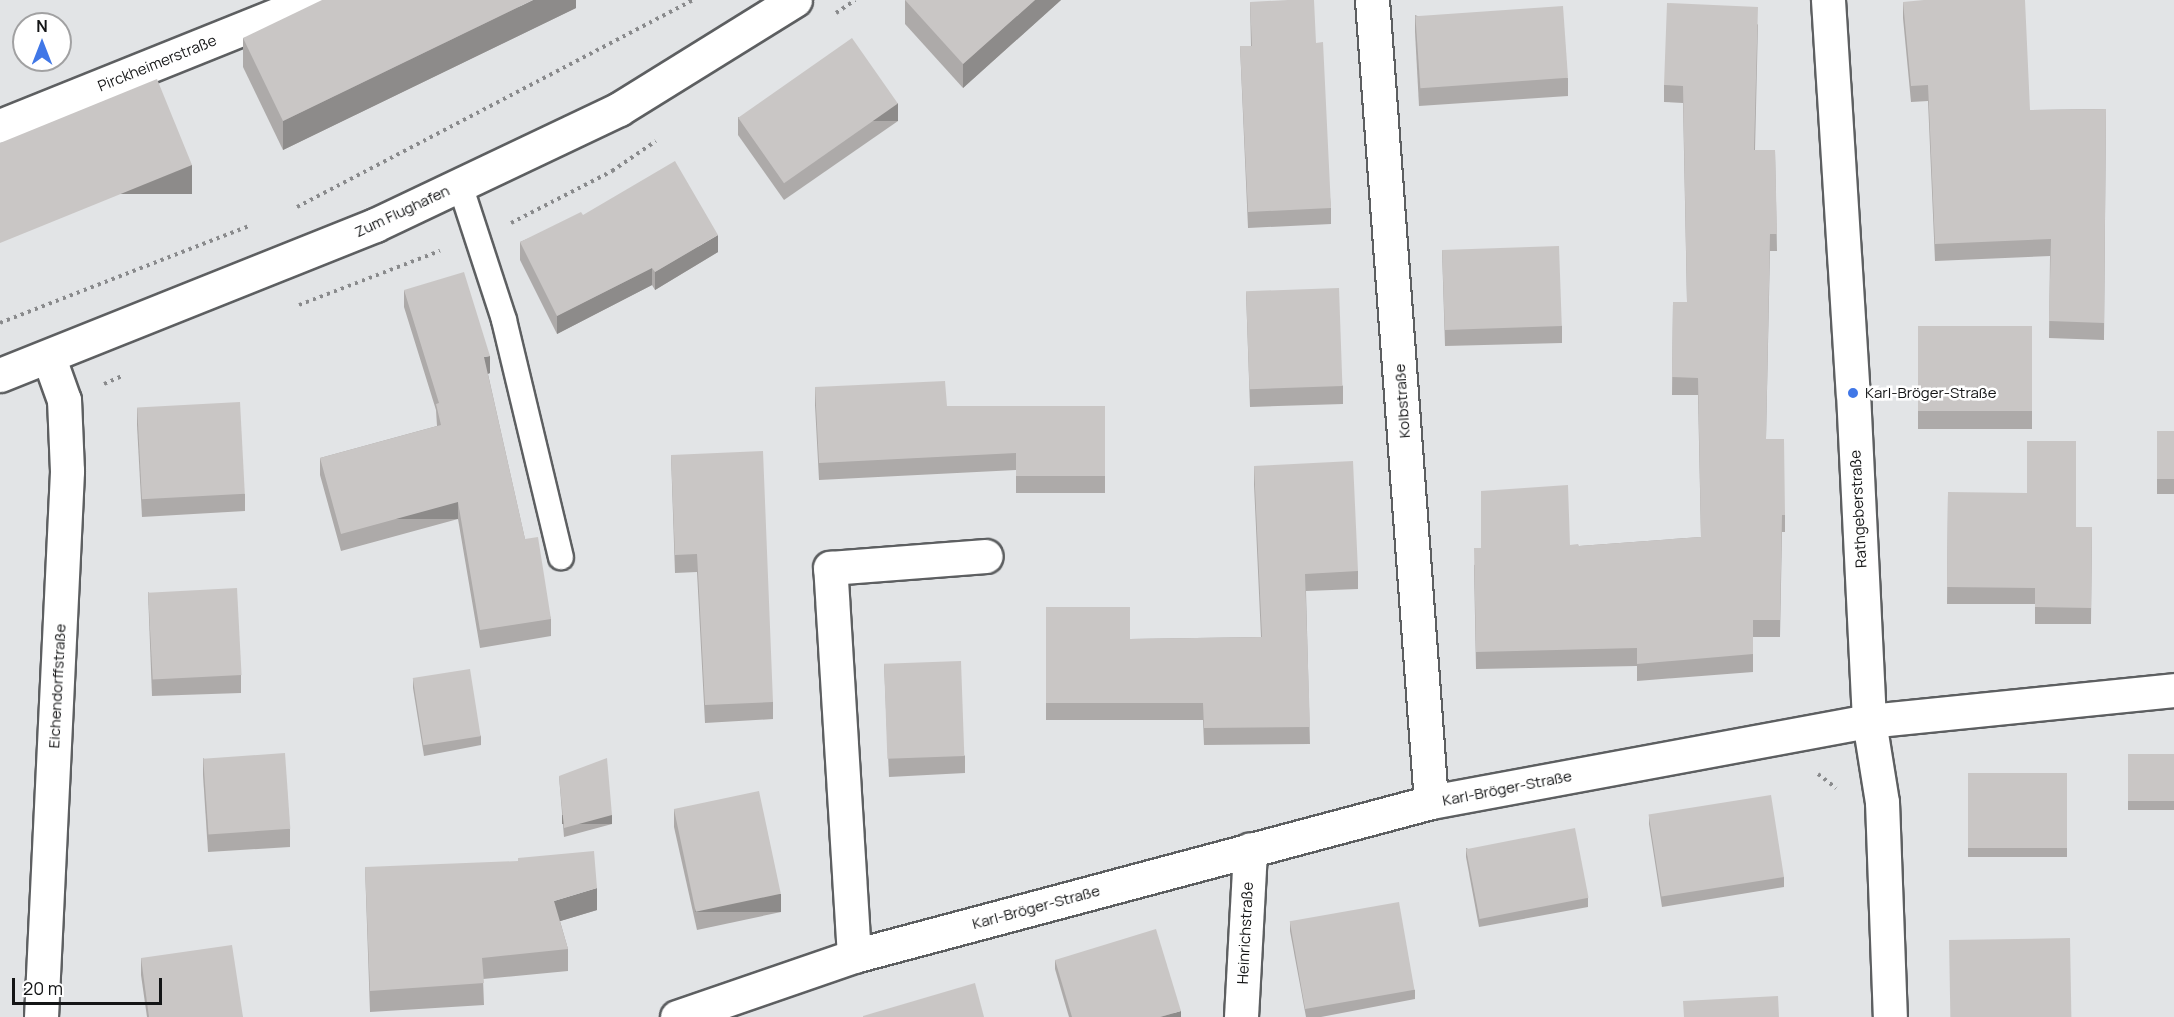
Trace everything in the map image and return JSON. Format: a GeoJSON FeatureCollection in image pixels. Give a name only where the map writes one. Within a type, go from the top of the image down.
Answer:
{"type":"FeatureCollection","features":[{"type":"Feature","properties":{"kind":"street","name":"Pirckheimerstraße"},"geometry":{"type":"LineString","coordinates":[[0,126],[314,0]]}},
{"type":"Feature","properties":{"kind":"street","name":"Kolbstraße"},"geometry":{"type":"LineString","coordinates":[[1372,0],[1431,802]]}},
{"type":"Feature","properties":{"kind":"street","name":"Rathgeberstraße"},"geometry":{"type":"LineString","coordinates":[[1828,0],[1853,393],[1869,721],[1882,802],[1890,1017]]}},
{"type":"Feature","properties":{"kind":"street","name":"Zum Flughafen"},"geometry":{"type":"LineString","coordinates":[[0,375],[49,358],[375,225],[460,185],[619,109],[785,3]]}},
{"type":"Feature","properties":{"kind":"street","name":"Eichendorffstraße"},"geometry":{"type":"LineString","coordinates":[[41,1017],[67,471],[64,400],[49,358]]}},
{"type":"Feature","properties":{"kind":"street"},"geometry":{"type":"LineString","coordinates":[[854,956],[830,568],[986,556]]}},
{"type":"Feature","properties":{"kind":"street","name":"Karl-Bröger-Straße"},"geometry":{"type":"LineString","coordinates":[[677,1017],[854,956],[1431,802],[1869,721],[2174,690]]}},
{"type":"Feature","properties":{"kind":"street","name":"Heinrichstraße"},"geometry":{"type":"LineString","coordinates":[[1240,1017],[1250,849]]}},
{"type":"Feature","properties":{"kind":"lane"},"geometry":{"type":"LineString","coordinates":[[460,185],[504,320],[561,557]]}},
{"type":"Feature","properties":{"kind":"path"},"geometry":{"type":"LineString","coordinates":[[286,211],[693,0]]}},
{"type":"Feature","properties":{"kind":"path"},"geometry":{"type":"LineString","coordinates":[[0,323],[253,224]]}},
{"type":"Feature","properties":{"kind":"path"},"geometry":{"type":"LineString","coordinates":[[1809,768],[1831,783],[1842,796]]}},
{"type":"Feature","properties":{"kind":"building"},"geometry":{"type":"Polygon","coordinates":[[[322,0],[533,0],[283,121],[243,38],[322,0]]]}},
{"type":"Feature","properties":{"kind":"building"},"geometry":{"type":"Polygon","coordinates":[[[905,0],[1035,0],[963,64],[905,0]]]}},
{"type":"Feature","properties":{"kind":"building"},"geometry":{"type":"Polygon","coordinates":[[[1314,0],[1316,43],[1323,42],[1331,208],[1248,212],[1240,46],[1252,46],[1250,2],[1314,0]]]}},
{"type":"Feature","properties":{"kind":"building"},"geometry":{"type":"Polygon","coordinates":[[[2025,0],[2030,110],[2106,109],[2104,323],[2049,321],[2051,239],[1935,244],[1928,85],[1911,86],[1903,2],[2025,0]]]}},
{"type":"Feature","properties":{"kind":"building"},"geometry":{"type":"Polygon","coordinates":[[[1667,3],[1758,7],[1754,150],[1775,150],[1777,234],[1770,234],[1766,439],[1784,439],[1785,515],[1782,515],[1780,620],[1753,620],[1753,654],[1637,664],[1637,648],[1476,652],[1474,548],[1481,548],[1481,491],[1568,485],[1570,545],[1701,537],[1698,378],[1672,377],[1673,302],[1687,302],[1683,86],[1664,85],[1667,3]]]}},
{"type":"Feature","properties":{"kind":"building"},"geometry":{"type":"Polygon","coordinates":[[[1563,6],[1568,78],[1420,88],[1415,16],[1563,6]]]}},
{"type":"Feature","properties":{"kind":"building"},"geometry":{"type":"Polygon","coordinates":[[[852,38],[898,104],[784,183],[738,118],[852,38]]]}},
{"type":"Feature","properties":{"kind":"building"},"geometry":{"type":"Polygon","coordinates":[[[157,79],[192,165],[0,243],[0,143],[157,79]]]}},
{"type":"Feature","properties":{"kind":"building"},"geometry":{"type":"Polygon","coordinates":[[[675,161],[718,235],[655,272],[652,268],[557,316],[520,242],[581,212],[583,215],[675,161]]]}},
{"type":"Feature","properties":{"kind":"building"},"geometry":{"type":"Polygon","coordinates":[[[1559,246],[1562,326],[1445,330],[1442,250],[1559,246]]]}},
{"type":"Feature","properties":{"kind":"building"},"geometry":{"type":"Polygon","coordinates":[[[464,272],[490,356],[484,357],[525,539],[538,537],[551,619],[480,630],[458,502],[341,534],[320,458],[441,425],[436,404],[439,403],[404,290],[464,272]]]}},
{"type":"Feature","properties":{"kind":"building"},"geometry":{"type":"Polygon","coordinates":[[[1339,288],[1342,386],[1249,389],[1246,291],[1339,288]]]}},
{"type":"Feature","properties":{"kind":"building"},"geometry":{"type":"Polygon","coordinates":[[[1918,326],[2032,326],[2032,411],[1918,411],[1918,326]]]}},
{"type":"Feature","properties":{"kind":"building"},"geometry":{"type":"Polygon","coordinates":[[[945,381],[947,406],[1105,406],[1105,476],[1016,476],[1016,453],[819,463],[815,387],[945,381]]]}},
{"type":"Feature","properties":{"kind":"building"},"geometry":{"type":"Polygon","coordinates":[[[240,402],[245,494],[142,499],[137,407],[240,402]]]}},
{"type":"Feature","properties":{"kind":"building"},"geometry":{"type":"Polygon","coordinates":[[[2157,431],[2174,431],[2174,479],[2157,479],[2157,431]]]}},
{"type":"Feature","properties":{"kind":"building"},"geometry":{"type":"Polygon","coordinates":[[[2027,441],[2076,441],[2076,527],[2092,527],[2091,608],[2035,607],[2035,588],[1947,587],[1948,492],[2027,493],[2027,441]]]}},
{"type":"Feature","properties":{"kind":"building"},"geometry":{"type":"Polygon","coordinates":[[[763,451],[773,702],[705,705],[697,554],[675,555],[671,455],[763,451]]]}},
{"type":"Feature","properties":{"kind":"building"},"geometry":{"type":"Polygon","coordinates":[[[1353,461],[1358,571],[1305,574],[1310,727],[1204,728],[1203,703],[1046,703],[1046,607],[1130,607],[1130,639],[1262,637],[1254,466],[1353,461]]]}},
{"type":"Feature","properties":{"kind":"building"},"geometry":{"type":"Polygon","coordinates":[[[237,588],[242,675],[153,680],[148,593],[237,588]]]}},
{"type":"Feature","properties":{"kind":"building"},"geometry":{"type":"Polygon","coordinates":[[[961,661],[964,756],[887,759],[884,664],[961,661]]]}},
{"type":"Feature","properties":{"kind":"building"},"geometry":{"type":"Polygon","coordinates":[[[470,669],[481,736],[423,745],[413,678],[470,669]]]}},
{"type":"Feature","properties":{"kind":"building"},"geometry":{"type":"Polygon","coordinates":[[[285,753],[290,829],[209,835],[203,759],[285,753]]]}},
{"type":"Feature","properties":{"kind":"building"},"geometry":{"type":"Polygon","coordinates":[[[2128,754],[2174,754],[2174,801],[2128,801],[2128,754]]]}},
{"type":"Feature","properties":{"kind":"building"},"geometry":{"type":"Polygon","coordinates":[[[607,758],[612,815],[564,828],[559,776],[607,758]]]}},
{"type":"Feature","properties":{"kind":"building"},"geometry":{"type":"Polygon","coordinates":[[[1968,773],[2067,773],[2067,848],[1968,848],[1968,773]]]}},
{"type":"Feature","properties":{"kind":"building"},"geometry":{"type":"Polygon","coordinates":[[[759,791],[781,894],[696,912],[674,809],[759,791]]]}},
{"type":"Feature","properties":{"kind":"building"},"geometry":{"type":"Polygon","coordinates":[[[1771,795],[1784,877],[1662,896],[1649,814],[1771,795]]]}},
{"type":"Feature","properties":{"kind":"building"},"geometry":{"type":"Polygon","coordinates":[[[1575,828],[1589,898],[1480,919],[1466,849],[1575,828]]]}},
{"type":"Feature","properties":{"kind":"building"},"geometry":{"type":"Polygon","coordinates":[[[594,851],[597,888],[554,901],[568,949],[482,958],[484,983],[370,991],[365,867],[518,861],[518,858],[594,851]]]}},
{"type":"Feature","properties":{"kind":"building"},"geometry":{"type":"Polygon","coordinates":[[[1399,902],[1414,990],[1305,1009],[1290,921],[1399,902]]]}},
{"type":"Feature","properties":{"kind":"building"},"geometry":{"type":"Polygon","coordinates":[[[1156,929],[1181,1011],[1160,1017],[1072,1017],[1055,960],[1156,929]]]}},
{"type":"Feature","properties":{"kind":"building"},"geometry":{"type":"Polygon","coordinates":[[[2070,938],[2071,1017],[1950,1017],[1949,940],[2070,938]]]}},
{"type":"Feature","properties":{"kind":"building"},"geometry":{"type":"Polygon","coordinates":[[[232,945],[243,1017],[149,1017],[141,958],[232,945]]]}},
{"type":"Feature","properties":{"kind":"building"},"geometry":{"type":"Polygon","coordinates":[[[975,983],[984,1017],[863,1017],[863,1016],[975,983]]]}},
{"type":"Feature","properties":{"kind":"building"},"geometry":{"type":"Polygon","coordinates":[[[1778,996],[1779,1017],[1684,1017],[1683,1001],[1778,996]]]}},
{"type":"Feature","properties":{"kind":"place","name":"Karl-Bröger-Straße"},"geometry":{"type":"Point","coordinates":[1853,393]}}]}
